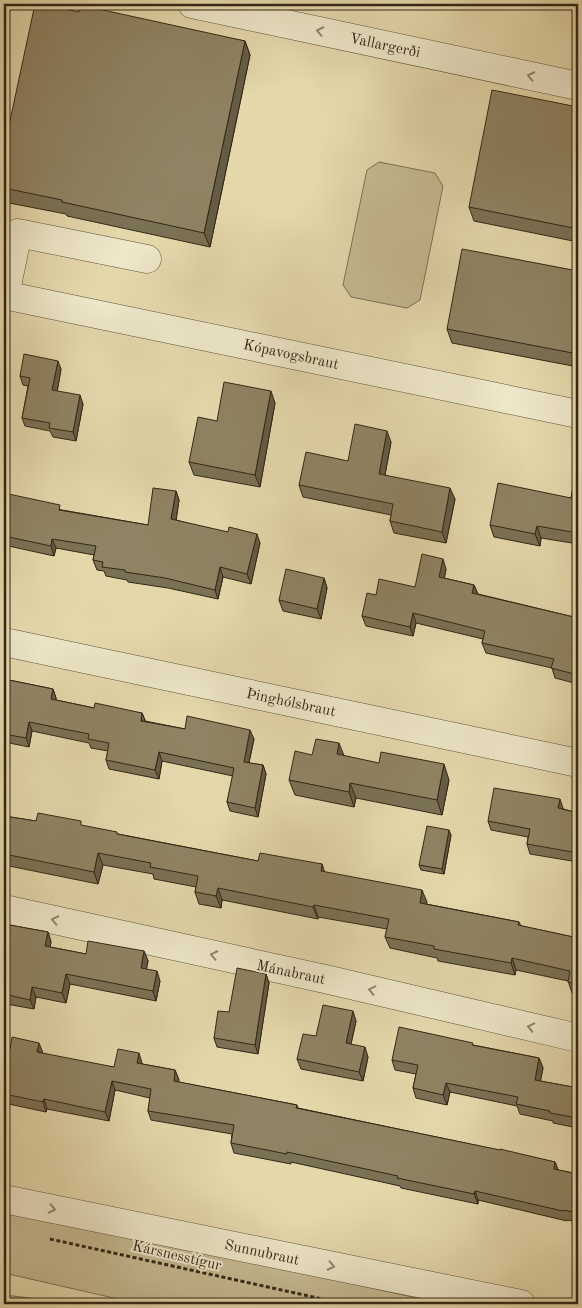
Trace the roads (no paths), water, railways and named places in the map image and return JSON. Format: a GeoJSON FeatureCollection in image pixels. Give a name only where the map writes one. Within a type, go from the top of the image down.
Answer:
{"type":"FeatureCollection","features":[{"type":"Feature","properties":{"kind":"street","name":"Vallargerði"},"geometry":{"type":"LineString","coordinates":[[192,4],[578,86]]}},
{"type":"Feature","properties":{"kind":"street"},"geometry":{"type":"LineString","coordinates":[[5,295],[18,233],[147,259]]}},
{"type":"Feature","properties":{"kind":"street","name":"Kópavogsbraut"},"geometry":{"type":"LineString","coordinates":[[5,295],[578,414]]}},
{"type":"Feature","properties":{"kind":"street","name":"Þinghólsbraut"},"geometry":{"type":"LineString","coordinates":[[4,642],[578,763]]}},
{"type":"Feature","properties":{"kind":"street","name":"Mánabraut"},"geometry":{"type":"LineString","coordinates":[[4,909],[325,979],[578,1038]]}},
{"type":"Feature","properties":{"kind":"street","name":"Sunnubraut"},"geometry":{"type":"LineString","coordinates":[[4,1199],[521,1304]]}}]}
